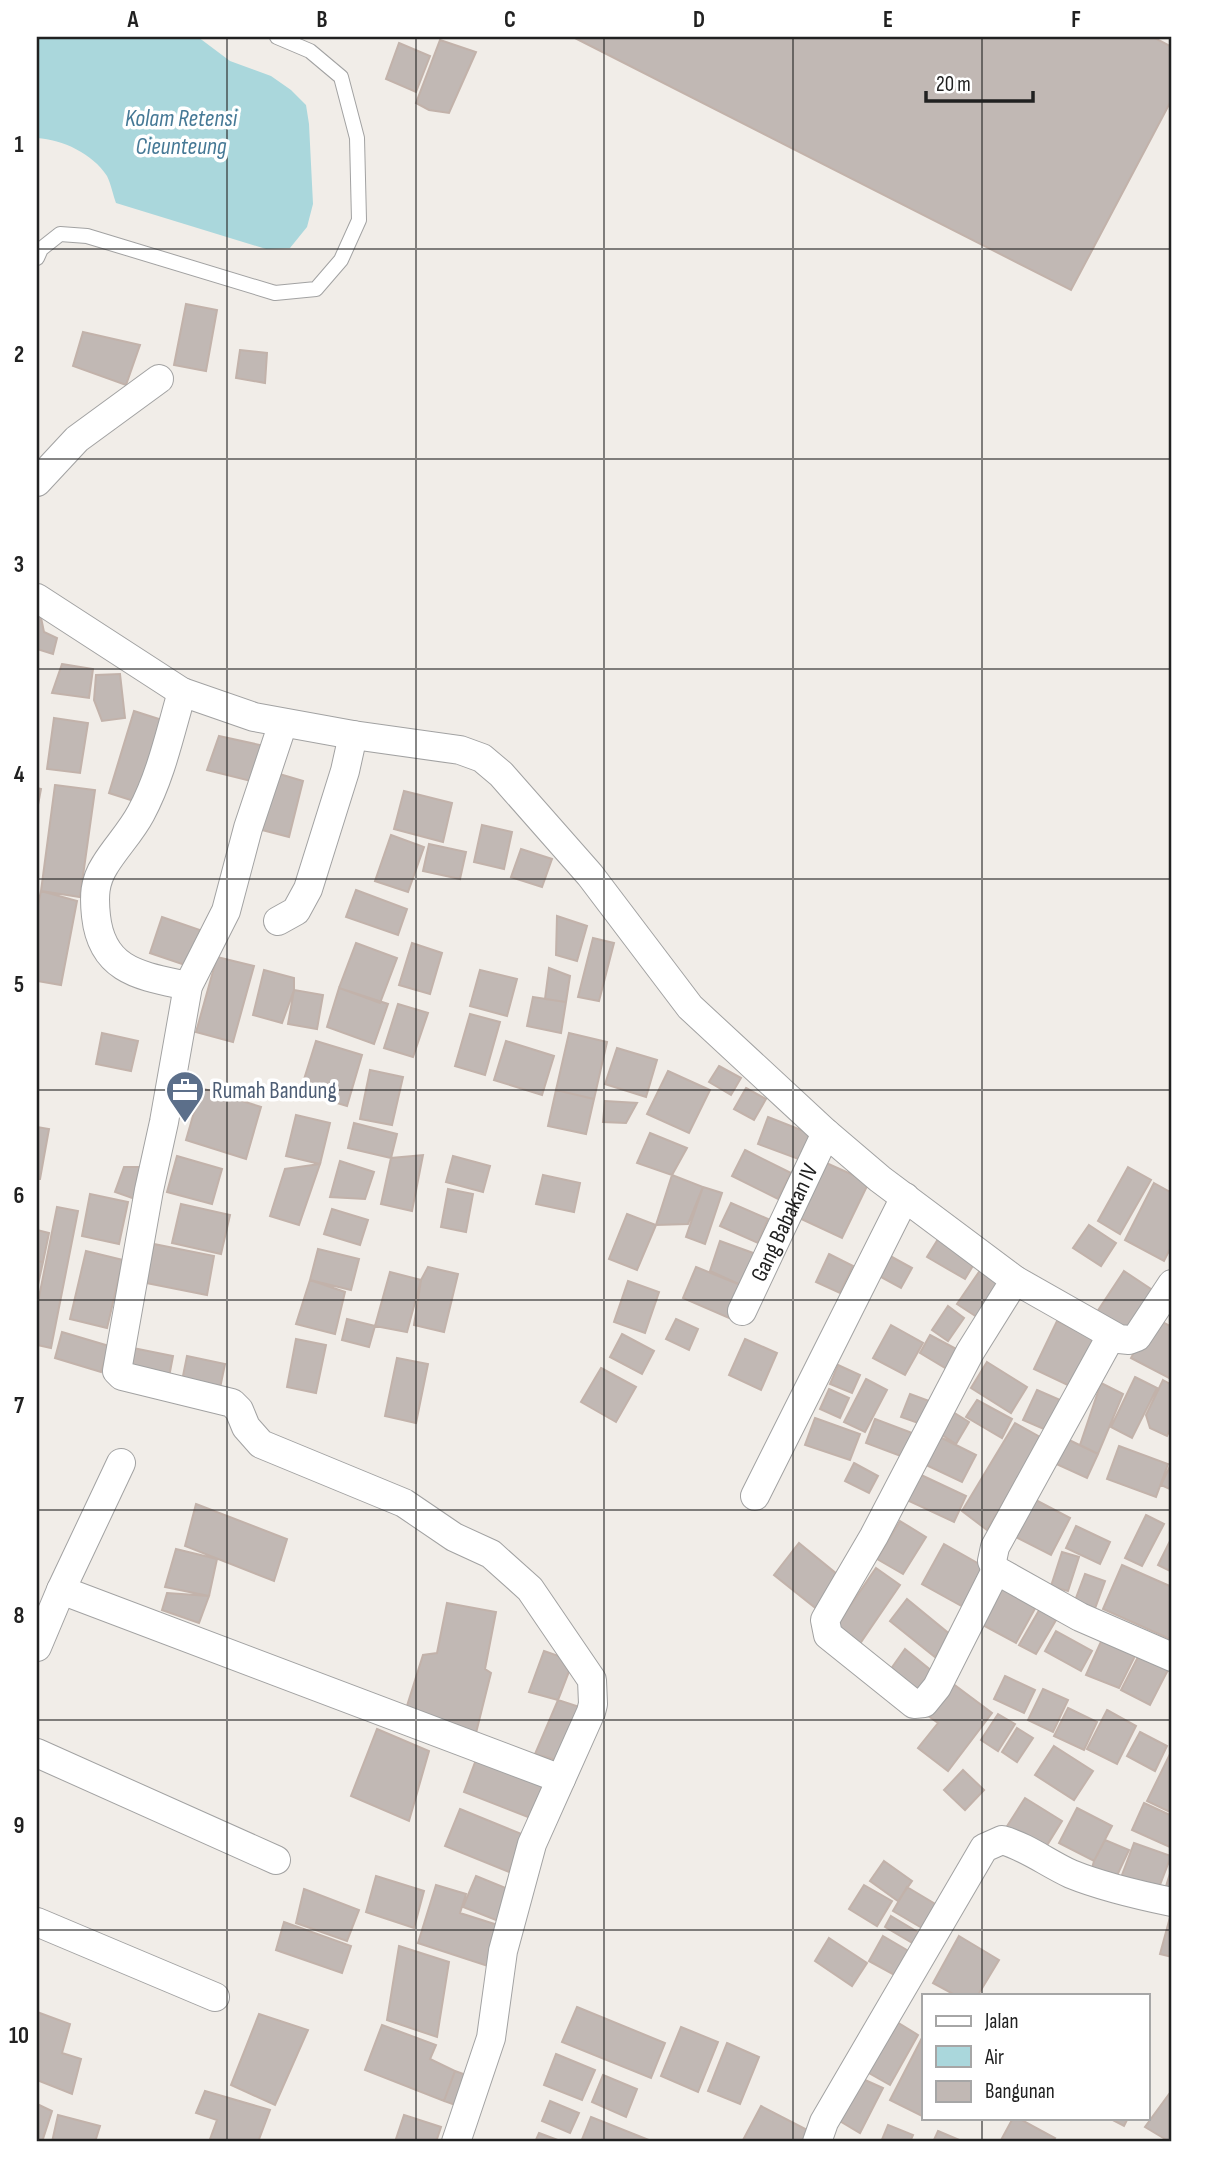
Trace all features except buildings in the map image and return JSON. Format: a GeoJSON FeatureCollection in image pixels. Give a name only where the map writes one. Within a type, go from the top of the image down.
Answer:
{"type":"FeatureCollection","features":[{"type":"Feature","properties":{"kind":"street"},"geometry":{"type":"LineString","coordinates":[[37,482],[77,439],[159,379]]}},
{"type":"Feature","properties":{"kind":"street"},"geometry":{"type":"LineString","coordinates":[[37,598],[183,692],[254,717],[353,736],[460,750],[482,758],[501,774],[590,875],[690,1007],[826,1133],[905,1197],[1015,1280],[1111,1336],[1129,1340],[1137,1336],[1172,1284]]}},
{"type":"Feature","properties":{"kind":"street"},"geometry":{"type":"LineString","coordinates":[[183,692],[159,772],[142,813],[104,866],[93,892],[98,934],[113,958],[137,974],[188,986]]}},
{"type":"Feature","properties":{"kind":"street"},"geometry":{"type":"LineString","coordinates":[[283,723],[248,828],[226,911],[188,986],[117,1371],[122,1376],[232,1403],[239,1410],[246,1427],[261,1444],[404,1503],[454,1536],[491,1554],[530,1589],[592,1680],[591,1712],[532,1844],[503,1951],[491,2038],[456,2142]]}},
{"type":"Feature","properties":{"kind":"street"},"geometry":{"type":"LineString","coordinates":[[278,921],[296,911],[308,889],[345,771],[353,736]]}},
{"type":"Feature","properties":{"kind":"street","name":"Gang Babakan IV"},"geometry":{"type":"LineString","coordinates":[[742,1311],[826,1133]]}},
{"type":"Feature","properties":{"kind":"street"},"geometry":{"type":"LineString","coordinates":[[755,1496],[905,1197]]}},
{"type":"Feature","properties":{"kind":"street"},"geometry":{"type":"LineString","coordinates":[[996,1570],[937,1687],[925,1703],[914,1704],[828,1635],[825,1620],[828,1613],[874,1536],[970,1352],[1015,1280]]}},
{"type":"Feature","properties":{"kind":"street"},"geometry":{"type":"LineString","coordinates":[[1111,1336],[995,1547],[992,1561],[996,1570],[1080,1617],[1172,1657]]}},
{"type":"Feature","properties":{"kind":"street"},"geometry":{"type":"LineString","coordinates":[[37,1647],[121,1463]]}},
{"type":"Feature","properties":{"kind":"street"},"geometry":{"type":"LineString","coordinates":[[61,1590],[561,1779]]}},
{"type":"Feature","properties":{"kind":"street"},"geometry":{"type":"LineString","coordinates":[[37,1754],[276,1860]]}},
{"type":"Feature","properties":{"kind":"street"},"geometry":{"type":"LineString","coordinates":[[823,2139],[824,2122],[984,1848],[1002,1840],[1018,1844],[1069,1873],[1110,1887],[1172,1902]]}},
{"type":"Feature","properties":{"kind":"street"},"geometry":{"type":"LineString","coordinates":[[37,1922],[215,1997]]}},
{"type":"Feature","properties":{"kind":"lane"},"geometry":{"type":"LineString","coordinates":[[37,258],[41,248],[60,234],[87,236],[275,293],[316,289],[341,260],[359,220],[357,138],[341,76],[310,51],[277,37]]}},
{"type":"Feature","properties":{"kind":"water","name":"Kolam Retensi Cieunteung"},"geometry":{"type":"Polygon","coordinates":[[[37,37],[198,37],[230,61],[271,76],[291,90],[306,105],[309,124],[313,204],[307,227],[290,248],[266,249],[116,203],[107,176],[85,154],[67,145],[37,138],[37,37]]]}},
{"type":"Feature","properties":{"kind":"place","name":"Rumah Bandung"},"geometry":{"type":"Point","coordinates":[185,1124]}}]}
